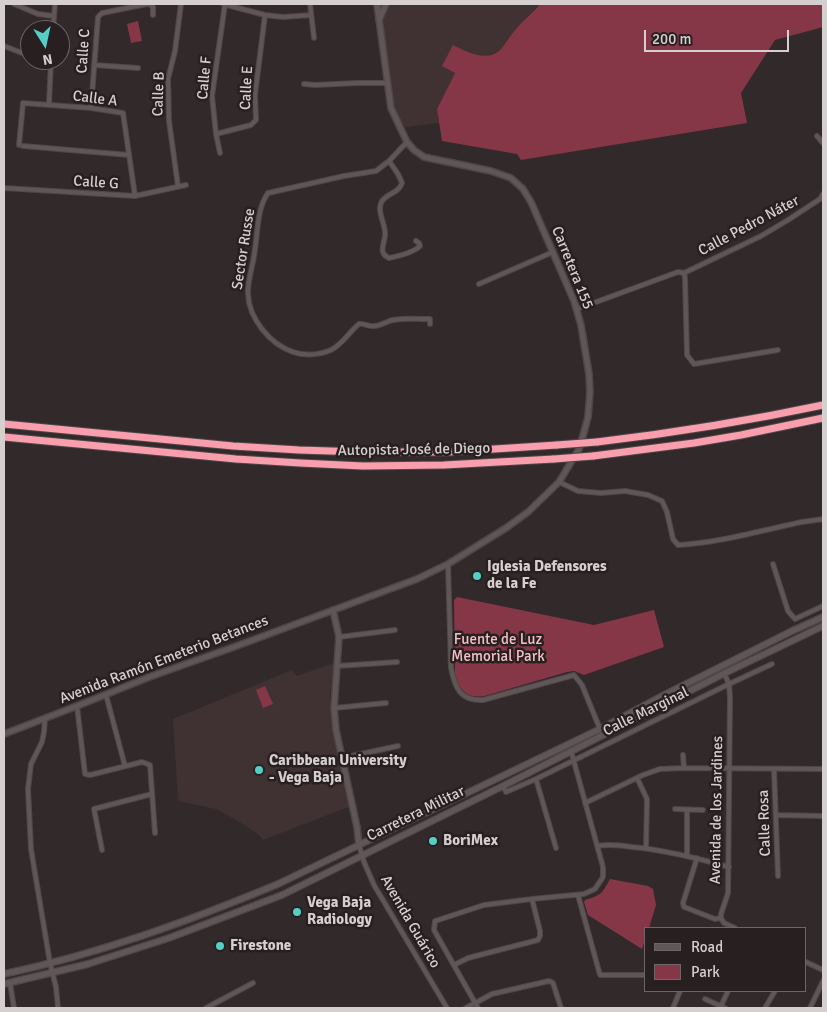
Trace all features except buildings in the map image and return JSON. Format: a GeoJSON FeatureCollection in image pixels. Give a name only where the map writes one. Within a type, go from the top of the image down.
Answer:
{"type":"FeatureCollection","features":[{"type":"Feature","properties":{"kind":"highway","name":"Autopista José de Diego"},"geometry":{"type":"LineString","coordinates":[[4,424],[233,446],[362,452],[448,452],[597,442],[741,422],[823,405]]}},
{"type":"Feature","properties":{"kind":"highway","name":"Autopista José de Diego"},"geometry":{"type":"LineString","coordinates":[[4,437],[300,464],[363,466],[444,465],[593,456],[694,443],[823,418]]}},
{"type":"Feature","properties":{"kind":"main road","name":"Carretera Militar"},"geometry":{"type":"LineString","coordinates":[[7,973],[86,954],[224,907],[278,884],[600,729],[666,694],[823,617]]}},
{"type":"Feature","properties":{"kind":"main road","name":"Carretera Militar"},"geometry":{"type":"LineString","coordinates":[[7,984],[88,964],[169,938],[282,895],[503,786],[725,673],[823,626]]}},
{"type":"Feature","properties":{"kind":"street"},"geometry":{"type":"LineString","coordinates":[[14,4],[38,14],[54,16]]}},
{"type":"Feature","properties":{"kind":"street"},"geometry":{"type":"LineString","coordinates":[[54,4],[54,20]]}},
{"type":"Feature","properties":{"kind":"street","name":"Calle C"},"geometry":{"type":"LineString","coordinates":[[91,108],[98,17],[102,13],[148,4],[153,7],[153,14]]}},
{"type":"Feature","properties":{"kind":"street","name":"Calle B"},"geometry":{"type":"LineString","coordinates":[[178,186],[169,121],[168,79],[175,51],[181,4]]}},
{"type":"Feature","properties":{"kind":"street"},"geometry":{"type":"LineString","coordinates":[[224,4],[265,15],[283,17],[311,15]]}},
{"type":"Feature","properties":{"kind":"street","name":"Calle F"},"geometry":{"type":"LineString","coordinates":[[220,153],[212,96],[224,4]]}},
{"type":"Feature","properties":{"kind":"street"},"geometry":{"type":"LineString","coordinates":[[310,4],[314,38]]}},
{"type":"Feature","properties":{"kind":"street","name":"Carretera 155"},"geometry":{"type":"LineString","coordinates":[[333,610],[417,579],[448,564],[519,520],[559,482],[579,449],[590,402],[589,374],[577,310],[531,202],[523,189],[511,178],[491,171],[424,156],[414,150],[407,142],[391,108],[377,4]]}},
{"type":"Feature","properties":{"kind":"street"},"geometry":{"type":"LineString","coordinates":[[379,20],[386,4]]}},
{"type":"Feature","properties":{"kind":"street","name":"Calle E"},"geometry":{"type":"LineString","coordinates":[[216,134],[251,125],[256,120],[255,95],[265,15]]}},
{"type":"Feature","properties":{"kind":"street"},"geometry":{"type":"LineString","coordinates":[[4,46],[20,52]]}},
{"type":"Feature","properties":{"kind":"street"},"geometry":{"type":"LineString","coordinates":[[94,65],[138,68]]}},
{"type":"Feature","properties":{"kind":"street"},"geometry":{"type":"LineString","coordinates":[[49,105],[51,70]]}},
{"type":"Feature","properties":{"kind":"street"},"geometry":{"type":"LineString","coordinates":[[304,84],[388,83]]}},
{"type":"Feature","properties":{"kind":"street","name":"Calle A"},"geometry":{"type":"LineString","coordinates":[[129,155],[21,146],[23,103],[91,108],[123,113],[135,196]]}},
{"type":"Feature","properties":{"kind":"street"},"geometry":{"type":"LineString","coordinates":[[817,136],[823,141]]}},
{"type":"Feature","properties":{"kind":"street","name":"Sector Russe"},"geometry":{"type":"LineString","coordinates":[[407,142],[389,161],[376,171],[268,193],[262,203],[248,294],[251,310],[258,324],[275,341],[291,351],[302,354],[316,354],[332,349],[362,323],[376,326],[387,321],[430,319],[430,324]]}},
{"type":"Feature","properties":{"kind":"street"},"geometry":{"type":"LineString","coordinates":[[389,161],[402,183],[399,189],[382,201],[380,210],[385,232],[383,254],[389,258],[410,252],[419,248],[419,243],[416,241]]}},
{"type":"Feature","properties":{"kind":"street","name":"Calle G"},"geometry":{"type":"LineString","coordinates":[[4,188],[135,196],[186,185]]}},
{"type":"Feature","properties":{"kind":"street","name":"Calle Pedro Náter"},"geometry":{"type":"LineString","coordinates":[[577,310],[678,272],[684,273],[761,236],[820,199],[823,194]]}},
{"type":"Feature","properties":{"kind":"street"},"geometry":{"type":"LineString","coordinates":[[480,284],[553,252]]}},
{"type":"Feature","properties":{"kind":"street"},"geometry":{"type":"LineString","coordinates":[[684,273],[687,355],[694,364],[778,350]]}},
{"type":"Feature","properties":{"kind":"street"},"geometry":{"type":"LineString","coordinates":[[559,482],[578,491],[601,494],[625,492],[648,495],[662,501],[667,512],[673,539],[678,545],[693,544],[823,519]]}},
{"type":"Feature","properties":{"kind":"street"},"geometry":{"type":"LineString","coordinates":[[448,564],[451,668],[454,684],[462,694],[472,700],[483,700],[574,675],[582,685],[600,729]]}},
{"type":"Feature","properties":{"kind":"street"},"geometry":{"type":"LineString","coordinates":[[774,564],[788,611],[795,619]]}},
{"type":"Feature","properties":{"kind":"street"},"geometry":{"type":"LineString","coordinates":[[795,619],[823,606]]}},
{"type":"Feature","properties":{"kind":"street"},"geometry":{"type":"LineString","coordinates":[[333,610],[339,637],[334,708],[336,730],[357,827],[359,845]]}},
{"type":"Feature","properties":{"kind":"street","name":"Avenida Ramón Emeterio Betances"},"geometry":{"type":"LineString","coordinates":[[4,734],[152,676],[333,610]]}},
{"type":"Feature","properties":{"kind":"street"},"geometry":{"type":"LineString","coordinates":[[792,631],[795,619]]}},
{"type":"Feature","properties":{"kind":"street"},"geometry":{"type":"LineString","coordinates":[[339,637],[395,630]]}},
{"type":"Feature","properties":{"kind":"street"},"geometry":{"type":"LineString","coordinates":[[337,666],[398,662]]}},
{"type":"Feature","properties":{"kind":"street","name":"Calle Marginal"},"geometry":{"type":"LineString","coordinates":[[503,786],[506,792],[536,779],[772,664]]}},
{"type":"Feature","properties":{"kind":"street","name":"Avenida de los Jardines"},"geometry":{"type":"LineString","coordinates":[[721,918],[727,896],[729,867],[730,697],[729,684],[722,667]]}},
{"type":"Feature","properties":{"kind":"street"},"geometry":{"type":"LineString","coordinates":[[106,695],[125,766]]}},
{"type":"Feature","properties":{"kind":"street"},"geometry":{"type":"LineString","coordinates":[[334,708],[386,703]]}},
{"type":"Feature","properties":{"kind":"street"},"geometry":{"type":"LineString","coordinates":[[77,706],[85,774],[90,775],[142,762],[150,765],[155,833]]}},
{"type":"Feature","properties":{"kind":"street"},"geometry":{"type":"LineString","coordinates":[[45,718],[42,742],[31,764],[28,788],[31,849],[50,963],[56,987],[58,1008]]}},
{"type":"Feature","properties":{"kind":"street"},"geometry":{"type":"LineString","coordinates":[[342,758],[398,746]]}},
{"type":"Feature","properties":{"kind":"street"},"geometry":{"type":"LineString","coordinates":[[478,1008],[434,930],[435,921],[484,905],[584,894],[595,890],[603,877],[603,867],[571,751]]}},
{"type":"Feature","properties":{"kind":"street"},"geometry":{"type":"LineString","coordinates":[[683,755],[684,768]]}},
{"type":"Feature","properties":{"kind":"street"},"geometry":{"type":"LineString","coordinates":[[585,803],[660,769],[823,769]]}},
{"type":"Feature","properties":{"kind":"street","name":"Calle Rosa"},"geometry":{"type":"LineString","coordinates":[[774,769],[778,876]]}},
{"type":"Feature","properties":{"kind":"street"},"geometry":{"type":"LineString","coordinates":[[637,778],[647,799],[646,848]]}},
{"type":"Feature","properties":{"kind":"street"},"geometry":{"type":"LineString","coordinates":[[536,779],[556,848]]}},
{"type":"Feature","properties":{"kind":"street"},"geometry":{"type":"LineString","coordinates":[[102,850],[94,809],[152,794]]}},
{"type":"Feature","properties":{"kind":"street"},"geometry":{"type":"LineString","coordinates":[[675,809],[703,810]]}},
{"type":"Feature","properties":{"kind":"street"},"geometry":{"type":"LineString","coordinates":[[687,810],[687,855]]}},
{"type":"Feature","properties":{"kind":"street"},"geometry":{"type":"LineString","coordinates":[[776,816],[822,816]]}},
{"type":"Feature","properties":{"kind":"street"},"geometry":{"type":"LineString","coordinates":[[597,846],[608,844],[646,848],[687,855],[729,867]]}},
{"type":"Feature","properties":{"kind":"street","name":"Avenida Guárico"},"geometry":{"type":"LineString","coordinates":[[359,845],[374,884],[447,1008]]}},
{"type":"Feature","properties":{"kind":"street"},"geometry":{"type":"LineString","coordinates":[[697,858],[684,907],[716,919],[721,918],[724,923],[733,927]]}},
{"type":"Feature","properties":{"kind":"street"},"geometry":{"type":"LineString","coordinates":[[578,895],[600,975],[644,975]]}},
{"type":"Feature","properties":{"kind":"street"},"geometry":{"type":"LineString","coordinates":[[454,965],[468,958],[538,940],[540,931],[532,899]]}},
{"type":"Feature","properties":{"kind":"street"},"geometry":{"type":"LineString","coordinates":[[807,962],[823,970]]}},
{"type":"Feature","properties":{"kind":"street"},"geometry":{"type":"LineString","coordinates":[[4,969],[7,973]]}},
{"type":"Feature","properties":{"kind":"street"},"geometry":{"type":"LineString","coordinates":[[466,1008],[492,994],[549,981],[553,983],[560,1008]]}},
{"type":"Feature","properties":{"kind":"street"},"geometry":{"type":"LineString","coordinates":[[810,1008],[823,981]]}},
{"type":"Feature","properties":{"kind":"street"},"geometry":{"type":"LineString","coordinates":[[206,1008],[253,983]]}},
{"type":"Feature","properties":{"kind":"street"},"geometry":{"type":"LineString","coordinates":[[7,984],[14,1008]]}},
{"type":"Feature","properties":{"kind":"street"},"geometry":{"type":"LineString","coordinates":[[672,1008],[680,992]]}},
{"type":"Feature","properties":{"kind":"street"},"geometry":{"type":"LineString","coordinates":[[705,999],[723,1007],[728,992]]}},
{"type":"Feature","properties":{"kind":"street"},"geometry":{"type":"LineString","coordinates":[[765,1008],[773,992]]}},
{"type":"Feature","properties":{"kind":"shaded area"},"geometry":{"type":"Polygon","coordinates":[[[375,4],[540,4],[518,26],[500,50],[488,56],[479,56],[467,52],[437,109],[439,123],[406,127],[387,108],[375,4]]]}},
{"type":"Feature","properties":{"kind":"shaded area","name":"Caribbean University - Vega Baja"},"geometry":{"type":"Polygon","coordinates":[[[334,663],[330,696],[331,719],[334,739],[351,806],[263,840],[259,835],[238,821],[216,809],[178,801],[173,719],[292,670],[297,676],[334,663]]]}},
{"type":"Feature","properties":{"kind":"green space"},"geometry":{"type":"Polygon","coordinates":[[[540,4],[823,4],[823,27],[775,40],[741,93],[747,123],[521,160],[517,154],[442,141],[437,109],[455,73],[442,66],[453,45],[477,55],[483,56],[495,53],[501,49],[518,26],[540,4]]]}},
{"type":"Feature","properties":{"kind":"green space"},"geometry":{"type":"Polygon","coordinates":[[[138,21],[142,41],[131,43],[127,24],[138,21]]]}},
{"type":"Feature","properties":{"kind":"green space","name":"Fuente de Luz Memorial Park"},"geometry":{"type":"Polygon","coordinates":[[[457,597],[594,625],[654,610],[664,647],[584,675],[574,671],[567,672],[488,695],[471,696],[463,691],[455,675],[454,600],[457,597]]]}},
{"type":"Feature","properties":{"kind":"green space"},"geometry":{"type":"Polygon","coordinates":[[[265,686],[273,704],[263,708],[256,690],[265,686]]]}},
{"type":"Feature","properties":{"kind":"green space"},"geometry":{"type":"Polygon","coordinates":[[[610,879],[648,886],[653,889],[656,905],[649,927],[644,927],[642,949],[588,915],[585,900],[595,897],[605,888],[610,879]]]}},
{"type":"Feature","properties":{"kind":"place","name":"Iglesia Defensores de la Fe"},"geometry":{"type":"Point","coordinates":[477,576]}},
{"type":"Feature","properties":{"kind":"place","name":"Caribbean University - Vega Baja"},"geometry":{"type":"Point","coordinates":[259,770]}},
{"type":"Feature","properties":{"kind":"place","name":"BoriMex"},"geometry":{"type":"Point","coordinates":[433,841]}},
{"type":"Feature","properties":{"kind":"place","name":"Vega Baja Radiology"},"geometry":{"type":"Point","coordinates":[297,912]}},
{"type":"Feature","properties":{"kind":"place","name":"Firestone"},"geometry":{"type":"Point","coordinates":[220,946]}}]}
